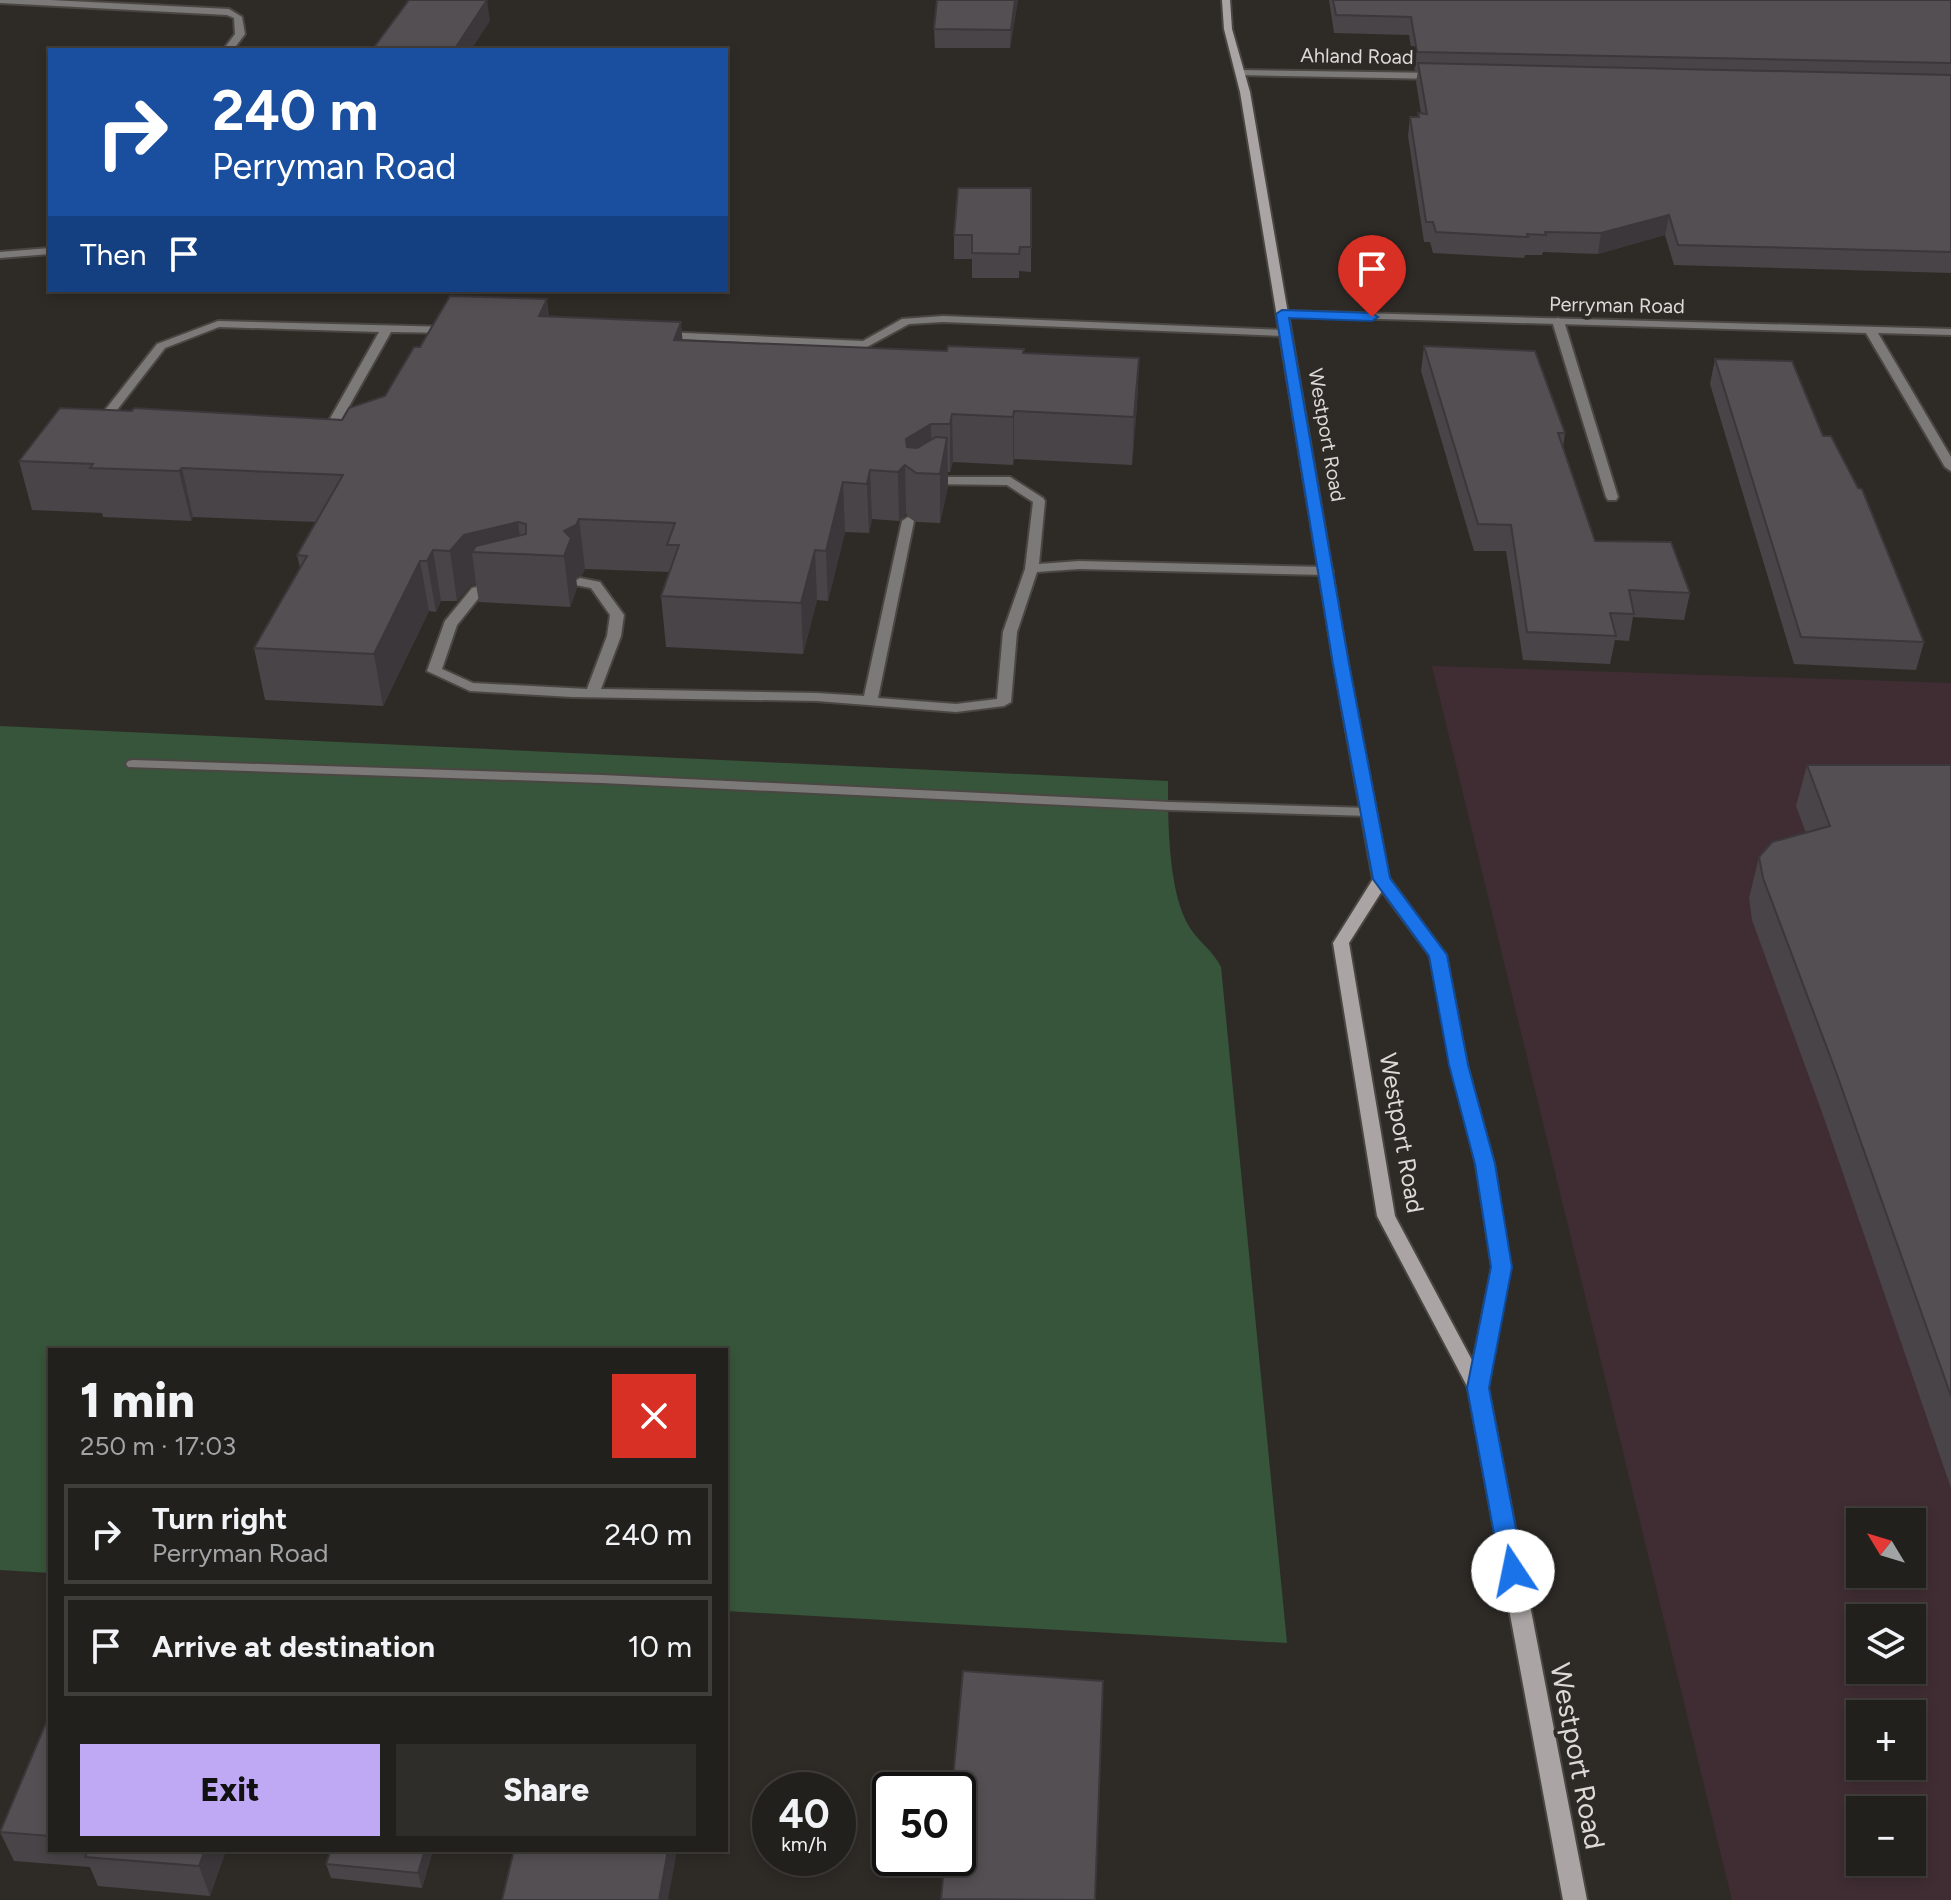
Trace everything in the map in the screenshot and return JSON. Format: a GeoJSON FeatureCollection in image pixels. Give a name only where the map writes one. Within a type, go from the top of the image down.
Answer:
{"type":"FeatureCollection","features":[{"type":"Feature","properties":{"kind":"main road","name":"Westport Road"},"geometry":{"type":"LineString","coordinates":[[1226,0],[1228,29],[1241,73],[1381,879],[1438,955],[1459,1065],[1485,1164],[1501,1267],[1478,1388]]}},
{"type":"Feature","properties":{"kind":"main road","name":"Westport Road"},"geometry":{"type":"LineString","coordinates":[[1381,879],[1341,943],[1386,1216],[1478,1388],[1575,1900]]}},
{"type":"Feature","properties":{"kind":"street"},"geometry":{"type":"LineString","coordinates":[[0,0],[229,12],[238,17],[240,34],[230,48]]}},
{"type":"Feature","properties":{"kind":"street","name":"Ahland Road"},"geometry":{"type":"LineString","coordinates":[[1241,73],[1443,76]]}},
{"type":"Feature","properties":{"kind":"street"},"geometry":{"type":"LineString","coordinates":[[0,255],[48,251]]}},
{"type":"Feature","properties":{"kind":"street","name":"Perryman Road"},"geometry":{"type":"LineString","coordinates":[[1282,314],[1951,332]]}},
{"type":"Feature","properties":{"kind":"street"},"geometry":{"type":"LineString","coordinates":[[654,335],[865,345],[906,321],[943,319],[1285,333]]}},
{"type":"Feature","properties":{"kind":"street"},"geometry":{"type":"LineString","coordinates":[[1558,321],[1612,497]]}},
{"type":"Feature","properties":{"kind":"street"},"geometry":{"type":"LineString","coordinates":[[117,422],[102,422],[161,346],[218,324],[466,330]]}},
{"type":"Feature","properties":{"kind":"street"},"geometry":{"type":"LineString","coordinates":[[300,427],[331,428],[387,328]]}},
{"type":"Feature","properties":{"kind":"street"},"geometry":{"type":"LineString","coordinates":[[1870,330],[1951,467]]}},
{"type":"Feature","properties":{"kind":"street"},"geometry":{"type":"LineString","coordinates":[[513,582],[477,591],[450,624],[434,671],[470,687],[592,694],[817,697],[956,708],[1004,702],[1010,632],[1032,569],[1039,501],[1010,481],[933,479],[914,491]]}},
{"type":"Feature","properties":{"kind":"street"},"geometry":{"type":"LineString","coordinates":[[870,702],[908,521]]}},
{"type":"Feature","properties":{"kind":"street"},"geometry":{"type":"LineString","coordinates":[[1032,569],[1079,565],[1326,571]]}},
{"type":"Feature","properties":{"kind":"street"},"geometry":{"type":"LineString","coordinates":[[580,582],[595,585],[617,615],[614,636],[592,694]]}},
{"type":"Feature","properties":{"kind":"street"},"geometry":{"type":"LineString","coordinates":[[133,764],[602,779],[1170,806],[1369,812]]}},
{"type":"Feature","properties":{"kind":"shaded area"},"geometry":{"type":"Polygon","coordinates":[[[1432,666],[1951,683],[1951,1900],[1732,1900],[1432,666]]]}},
{"type":"Feature","properties":{"kind":"green space"},"geometry":{"type":"Polygon","coordinates":[[[0,726],[1168,781],[1171,857],[1177,896],[1190,928],[1221,967],[1287,1643],[728,1611],[728,1348],[48,1348],[48,1573],[0,1570],[0,726]]]}},
{"type":"Feature","properties":{"kind":"building"},"geometry":{"type":"Polygon","coordinates":[[[409,0],[487,0],[455,48],[373,48],[409,0]]]}},
{"type":"Feature","properties":{"kind":"building"},"geometry":{"type":"Polygon","coordinates":[[[937,0],[1015,0],[1011,30],[934,29],[937,0]]]}},
{"type":"Feature","properties":{"kind":"building"},"geometry":{"type":"Polygon","coordinates":[[[1333,0],[1951,0],[1951,63],[1417,52],[1411,17],[1336,15],[1333,0]]]}},
{"type":"Feature","properties":{"kind":"building"},"geometry":{"type":"Polygon","coordinates":[[[1418,63],[1951,75],[1951,252],[1678,245],[1669,215],[1601,233],[1545,232],[1546,235],[1527,234],[1528,237],[1436,232],[1433,222],[1426,222],[1410,117],[1419,117],[1418,113],[1427,114],[1418,63]]]}},
{"type":"Feature","properties":{"kind":"building"},"geometry":{"type":"Polygon","coordinates":[[[958,188],[1031,188],[1031,247],[1020,247],[1019,254],[972,253],[972,235],[954,235],[958,188]]]}},
{"type":"Feature","properties":{"kind":"building"},"geometry":{"type":"Polygon","coordinates":[[[450,296],[547,299],[539,316],[681,322],[674,340],[947,351],[948,346],[1139,358],[1134,417],[1014,411],[1013,417],[952,414],[950,424],[931,424],[906,439],[907,447],[917,448],[936,437],[947,438],[940,474],[916,473],[905,465],[898,472],[870,470],[867,484],[843,482],[826,551],[815,550],[801,603],[661,596],[679,545],[667,545],[675,523],[579,519],[576,525],[564,531],[571,538],[564,556],[472,552],[476,546],[526,534],[526,524],[518,522],[464,535],[450,551],[433,550],[427,561],[420,561],[374,654],[254,648],[307,556],[297,555],[343,475],[182,468],[179,471],[90,468],[93,464],[19,461],[60,408],[132,411],[134,408],[342,420],[349,408],[385,396],[414,347],[420,347],[450,296]]]}},
{"type":"Feature","properties":{"kind":"building"},"geometry":{"type":"Polygon","coordinates":[[[1424,346],[1535,351],[1565,433],[1558,433],[1595,541],[1671,542],[1690,593],[1629,590],[1634,614],[1610,613],[1616,636],[1527,632],[1511,525],[1478,524],[1424,346]]]}},
{"type":"Feature","properties":{"kind":"building"},"geometry":{"type":"Polygon","coordinates":[[[1715,359],[1792,361],[1823,436],[1831,436],[1858,488],[1862,489],[1924,642],[1801,637],[1715,359]]]}},
{"type":"Feature","properties":{"kind":"building"},"geometry":{"type":"Polygon","coordinates":[[[1807,765],[1951,765],[1951,1396],[1836,1072],[1763,878],[1759,857],[1772,842],[1830,826],[1807,765]]]}},
{"type":"Feature","properties":{"kind":"building"},"geometry":{"type":"Polygon","coordinates":[[[963,1671],[1103,1681],[1095,1900],[941,1899],[943,1876],[976,1876],[976,1772],[954,1772],[963,1671]]]}},
{"type":"Feature","properties":{"kind":"building"},"geometry":{"type":"Polygon","coordinates":[[[46,1723],[48,1723],[48,1836],[0,1832],[46,1723]]]}},
{"type":"Feature","properties":{"kind":"building"},"geometry":{"type":"Polygon","coordinates":[[[87,1852],[204,1852],[199,1866],[85,1857],[87,1852]]]}},
{"type":"Feature","properties":{"kind":"building"},"geometry":{"type":"Polygon","coordinates":[[[330,1852],[424,1852],[418,1873],[326,1864],[330,1852]]]}},
{"type":"Feature","properties":{"kind":"building"},"geometry":{"type":"Polygon","coordinates":[[[514,1852],[668,1852],[659,1900],[502,1900],[514,1852]]]}},
{"type":"Feature","properties":{"kind":"route"},"geometry":{"type":"LineString","coordinates":[[1372,317],[1282,314],[1381,879],[1438,955],[1459,1065],[1485,1164],[1501,1267],[1478,1388],[1513,1571]]}}]}
